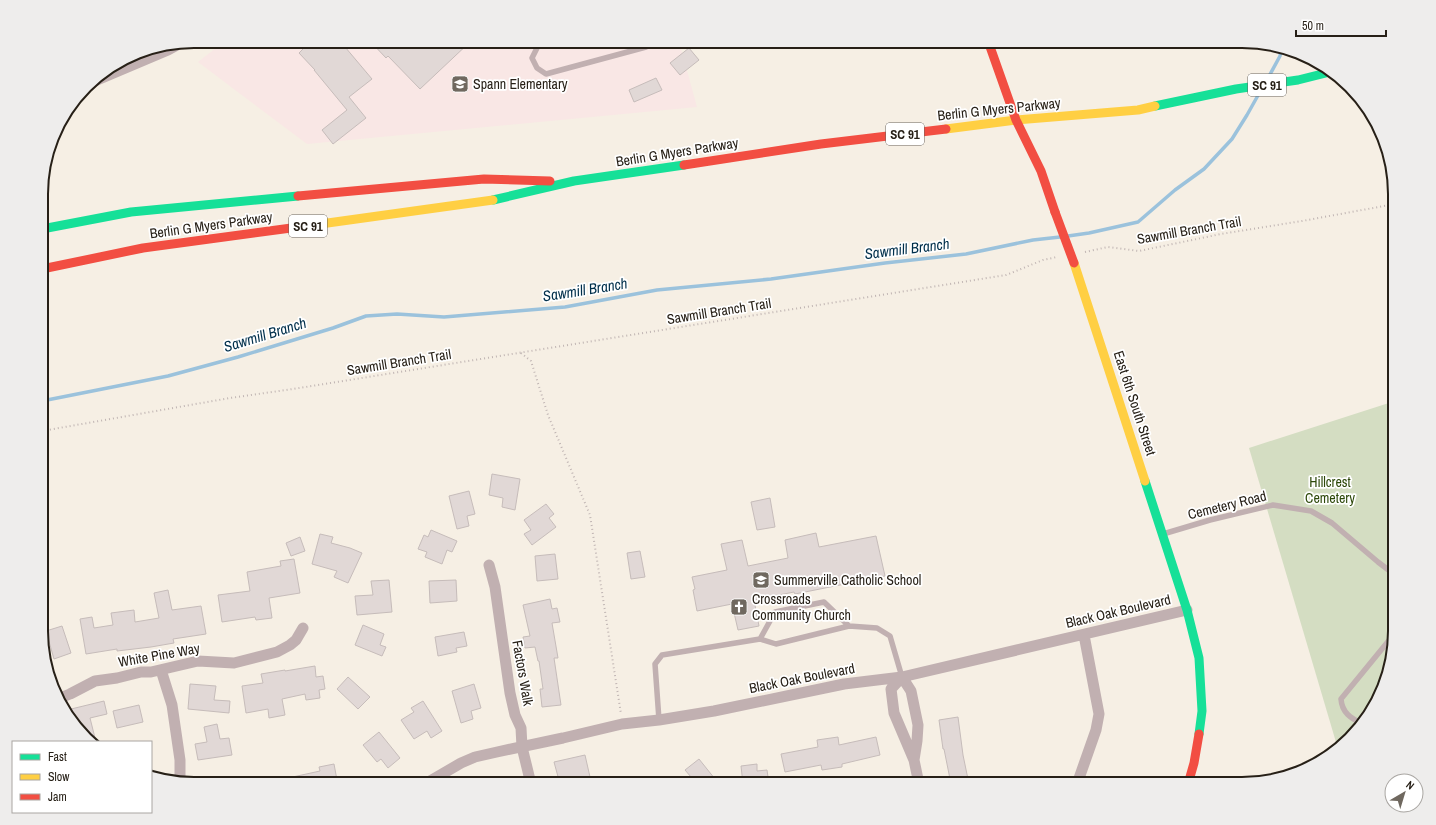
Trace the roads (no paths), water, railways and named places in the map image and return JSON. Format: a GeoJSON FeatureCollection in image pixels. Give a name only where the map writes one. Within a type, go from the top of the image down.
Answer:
{"type":"FeatureCollection","features":[{"type":"Feature","properties":{"kind":"main road","name":"East 6th South Street"},"geometry":{"type":"LineString","coordinates":[[990,48],[1016,120],[1041,171],[1074,262],[1187,610],[1200,658],[1202,711],[1194,763],[1190,777]]}},
{"type":"Feature","properties":{"kind":"main road","name":"Berlin G Myers Parkway"},"geometry":{"type":"LineString","coordinates":[[48,268],[143,248],[486,202],[574,182],[821,144],[1016,120],[1138,110],[1236,89],[1298,80],[1324,74]]}},
{"type":"Feature","properties":{"kind":"main road","name":"Berlin G Myers Parkway"},"geometry":{"type":"LineString","coordinates":[[48,228],[131,212],[484,179],[574,182]]}},
{"type":"Feature","properties":{"kind":"street"},"geometry":{"type":"LineString","coordinates":[[112,74],[165,51]]}},
{"type":"Feature","properties":{"kind":"street","name":"Factors Walk"},"geometry":{"type":"LineString","coordinates":[[489,565],[495,587],[510,693],[515,715],[521,728],[522,747],[530,777]]}},
{"type":"Feature","properties":{"kind":"street","name":"Black Oak Boulevard"},"geometry":{"type":"LineString","coordinates":[[436,777],[475,757],[622,724],[659,720],[714,711],[844,684],[902,677],[1187,610]]}},
{"type":"Feature","properties":{"kind":"street","name":"White Pine Way"},"geometry":{"type":"LineString","coordinates":[[63,697],[95,681],[117,678],[141,672],[161,670],[198,661],[234,663],[277,652],[296,640],[304,628]]}},
{"type":"Feature","properties":{"kind":"street"},"geometry":{"type":"LineString","coordinates":[[1079,777],[1096,730],[1099,714],[1084,635]]}},
{"type":"Feature","properties":{"kind":"street"},"geometry":{"type":"LineString","coordinates":[[161,670],[172,705],[180,760],[180,777]]}},
{"type":"Feature","properties":{"kind":"street"},"geometry":{"type":"LineString","coordinates":[[914,760],[918,725],[911,690],[902,677],[891,689],[894,713],[914,760],[918,777]]}},
{"type":"Feature","properties":{"kind":"lane"},"geometry":{"type":"LineString","coordinates":[[538,48],[532,58],[537,68],[546,74],[633,48]]}},
{"type":"Feature","properties":{"kind":"lane","name":"Cemetery Road"},"geometry":{"type":"LineString","coordinates":[[1163,534],[1210,520],[1273,505],[1311,511],[1332,523],[1388,570]]}},
{"type":"Feature","properties":{"kind":"lane"},"geometry":{"type":"LineString","coordinates":[[760,639],[775,612],[824,602],[849,626]]}},
{"type":"Feature","properties":{"kind":"lane"},"geometry":{"type":"LineString","coordinates":[[659,720],[655,664],[662,655],[760,639],[776,644],[849,626],[877,628],[890,636],[902,677]]}},
{"type":"Feature","properties":{"kind":"lane"},"geometry":{"type":"LineString","coordinates":[[1357,721],[1346,714],[1341,707],[1341,699],[1388,642]]}},
{"type":"Feature","properties":{"kind":"waterway"},"geometry":{"type":"LineString","coordinates":[[1267,80],[1281,53]]}},
{"type":"Feature","properties":{"kind":"waterway"},"geometry":{"type":"LineString","coordinates":[[1068,236],[1138,222],[1175,190],[1204,169],[1232,139],[1261,90]]}},
{"type":"Feature","properties":{"kind":"waterway","name":"Sawmill Branch"},"geometry":{"type":"LineString","coordinates":[[48,400],[168,376],[238,357],[333,328],[366,316],[397,314],[444,317],[565,307],[657,290],[771,279],[885,263],[966,254],[1033,240],[1060,237]]}},
{"type":"Feature","properties":{"kind":"place","name":"Spann Elementary"},"geometry":{"type":"Point","coordinates":[460,84]}},
{"type":"Feature","properties":{"kind":"place","name":"Summerville Catholic School"},"geometry":{"type":"Point","coordinates":[761,580]}},
{"type":"Feature","properties":{"kind":"place","name":"Crossroads Community Church"},"geometry":{"type":"Point","coordinates":[739,607]}},
{"type":"Feature","properties":{"kind":"park label","name":"Hillcrest Cemetery"},"geometry":{"type":"Point","coordinates":[1330,490]}}]}
